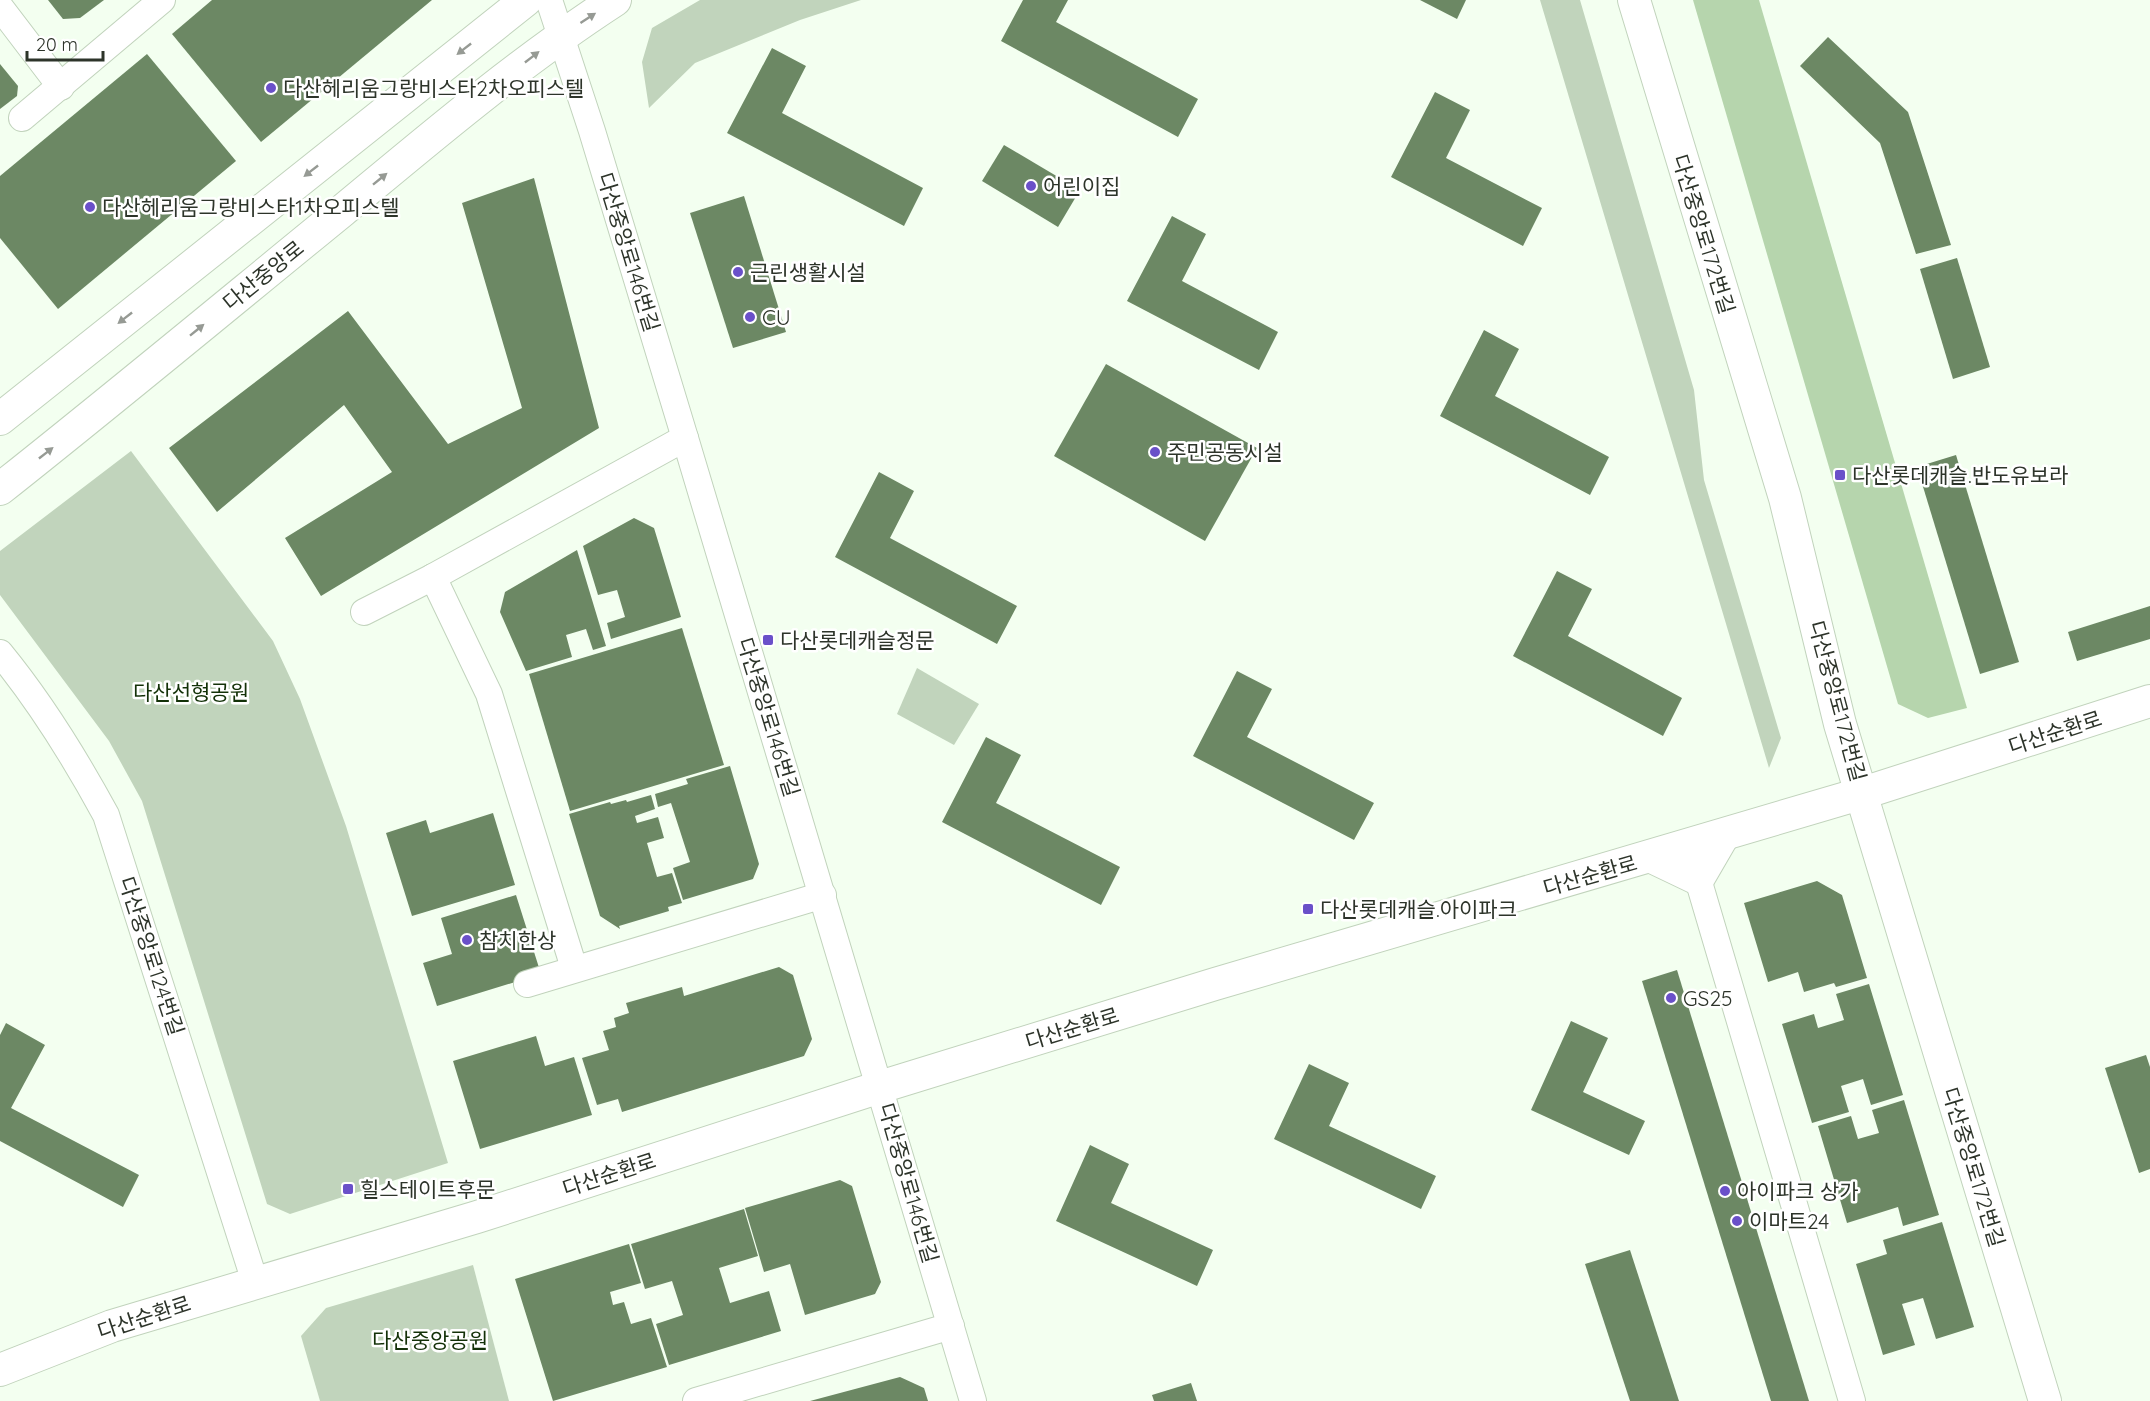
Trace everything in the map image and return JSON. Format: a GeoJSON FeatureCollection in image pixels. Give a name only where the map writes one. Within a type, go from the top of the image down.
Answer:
{"type":"FeatureCollection","features":[{"type":"Feature","properties":{"kind":"street"},"geometry":{"type":"LineString","coordinates":[[22,118],[162,0]]}},
{"type":"Feature","properties":{"kind":"street"},"geometry":{"type":"LineString","coordinates":[[0,419],[526,0]]}},
{"type":"Feature","properties":{"kind":"street","name":"다산중앙로146번길"},"geometry":{"type":"LineString","coordinates":[[549,0],[685,438],[973,1401]]}},
{"type":"Feature","properties":{"kind":"street","name":"다산중앙로"},"geometry":{"type":"LineString","coordinates":[[0,489],[105,406],[471,104],[561,35],[615,0]]}},
{"type":"Feature","properties":{"kind":"street","name":"다산중앙로172번길"},"geometry":{"type":"LineString","coordinates":[[1634,0],[1785,498],[1840,724],[1863,793],[1881,863],[2045,1401]]}},
{"type":"Feature","properties":{"kind":"street"},"geometry":{"type":"LineString","coordinates":[[0,8],[61,87]]}},
{"type":"Feature","properties":{"kind":"street"},"geometry":{"type":"LineString","coordinates":[[364,612],[433,577],[685,438]]}},
{"type":"Feature","properties":{"kind":"street"},"geometry":{"type":"LineString","coordinates":[[433,577],[489,694],[574,968]]}},
{"type":"Feature","properties":{"kind":"street","name":"다산중앙로124번길"},"geometry":{"type":"LineString","coordinates":[[0,653],[29,688],[79,765],[106,815],[255,1282]]}},
{"type":"Feature","properties":{"kind":"street","name":"다산순환로"},"geometry":{"type":"LineString","coordinates":[[0,1370],[112,1326],[477,1216],[880,1087],[1215,984],[1723,836],[2150,701]]}},
{"type":"Feature","properties":{"kind":"street"},"geometry":{"type":"LineString","coordinates":[[1723,836],[1698,879],[1852,1401]]}},
{"type":"Feature","properties":{"kind":"street"},"geometry":{"type":"LineString","coordinates":[[1653,857],[1698,879]]}},
{"type":"Feature","properties":{"kind":"street"},"geometry":{"type":"LineString","coordinates":[[527,984],[823,895]]}},
{"type":"Feature","properties":{"kind":"street"},"geometry":{"type":"LineString","coordinates":[[696,1401],[951,1326]]}},
{"type":"Feature","properties":{"kind":"green space"},"geometry":{"type":"Polygon","coordinates":[[[700,0],[861,0],[800,20],[695,63],[649,108],[642,62],[652,28],[700,0]]]}},
{"type":"Feature","properties":{"kind":"green space"},"geometry":{"type":"Polygon","coordinates":[[[1540,0],[1580,0],[1694,390],[1704,480],[1781,738],[1769,768],[1540,0]]]}},
{"type":"Feature","properties":{"kind":"green space"},"geometry":{"type":"Polygon","coordinates":[[[1693,0],[1759,0],[1967,708],[1928,718],[1898,704],[1693,0]]]}},
{"type":"Feature","properties":{"kind":"green space","name":"다산선형공원"},"geometry":{"type":"Polygon","coordinates":[[[131,451],[273,641],[300,699],[346,826],[448,1163],[290,1214],[267,1204],[142,801],[109,741],[0,595],[0,551],[131,451]]]}},
{"type":"Feature","properties":{"kind":"green space"},"geometry":{"type":"Polygon","coordinates":[[[917,668],[979,704],[954,745],[897,714],[917,668]]]}},
{"type":"Feature","properties":{"kind":"green space","name":"다산중앙공원"},"geometry":{"type":"Polygon","coordinates":[[[473,1265],[509,1401],[320,1401],[301,1336],[326,1308],[473,1265]]]}},
{"type":"Feature","properties":{"kind":"building"},"geometry":{"type":"Polygon","coordinates":[[[48,0],[104,0],[80,18],[63,19],[48,0]]]}},
{"type":"Feature","properties":{"kind":"building","name":"다산헤리움그랑비스타2차오피스텔"},"geometry":{"type":"Polygon","coordinates":[[[212,0],[432,0],[261,142],[172,34],[212,0]]]}},
{"type":"Feature","properties":{"kind":"building"},"geometry":{"type":"Polygon","coordinates":[[[1023,0],[1068,0],[1056,22],[1198,99],[1178,137],[1001,41],[1023,0]]]}},
{"type":"Feature","properties":{"kind":"building"},"geometry":{"type":"Polygon","coordinates":[[[1420,0],[1466,0],[1457,19],[1420,0]]]}},
{"type":"Feature","properties":{"kind":"building"},"geometry":{"type":"Polygon","coordinates":[[[1828,37],[1908,112],[1951,245],[1916,254],[1880,143],[1800,66],[1828,37]]]}},
{"type":"Feature","properties":{"kind":"building"},"geometry":{"type":"Polygon","coordinates":[[[772,48],[806,66],[782,113],[923,188],[904,226],[727,133],[772,48]]]}},
{"type":"Feature","properties":{"kind":"building","name":"다산헤리움그랑비스타1차오피스텔"},"geometry":{"type":"Polygon","coordinates":[[[147,54],[236,161],[58,309],[0,238],[0,176],[147,54]]]}},
{"type":"Feature","properties":{"kind":"building"},"geometry":{"type":"Polygon","coordinates":[[[0,64],[18,86],[17,96],[0,109],[0,64]]]}},
{"type":"Feature","properties":{"kind":"building"},"geometry":{"type":"Polygon","coordinates":[[[1435,92],[1470,110],[1446,158],[1542,208],[1523,246],[1391,177],[1435,92]]]}},
{"type":"Feature","properties":{"kind":"building","name":"어린이집"},"geometry":{"type":"Polygon","coordinates":[[[1004,145],[1080,190],[1058,227],[982,181],[1004,145]]]}},
{"type":"Feature","properties":{"kind":"building"},"geometry":{"type":"Polygon","coordinates":[[[534,178],[599,428],[321,596],[285,538],[392,472],[344,405],[217,512],[169,448],[348,311],[448,444],[522,408],[462,203],[534,178]]]}},
{"type":"Feature","properties":{"kind":"building","name":"근린생활시설"},"geometry":{"type":"Polygon","coordinates":[[[744,196],[786,332],[733,348],[690,213],[744,196]]]}},
{"type":"Feature","properties":{"kind":"building"},"geometry":{"type":"Polygon","coordinates":[[[1172,216],[1206,234],[1182,281],[1278,332],[1259,370],[1127,301],[1172,216]]]}},
{"type":"Feature","properties":{"kind":"building"},"geometry":{"type":"Polygon","coordinates":[[[1957,258],[1990,367],[1953,379],[1920,269],[1957,258]]]}},
{"type":"Feature","properties":{"kind":"building"},"geometry":{"type":"Polygon","coordinates":[[[1484,330],[1519,349],[1495,396],[1609,457],[1590,495],[1440,416],[1484,330]]]}},
{"type":"Feature","properties":{"kind":"building","name":"주민공동시설"},"geometry":{"type":"Polygon","coordinates":[[[1106,364],[1257,448],[1205,541],[1054,456],[1106,364]]]}},
{"type":"Feature","properties":{"kind":"building"},"geometry":{"type":"Polygon","coordinates":[[[1956,455],[2019,662],[1980,674],[1917,467],[1956,455]]]}},
{"type":"Feature","properties":{"kind":"building"},"geometry":{"type":"Polygon","coordinates":[[[879,472],[914,491],[890,538],[1017,606],[997,644],[835,557],[879,472]]]}},
{"type":"Feature","properties":{"kind":"building"},"geometry":{"type":"Polygon","coordinates":[[[634,518],[654,528],[681,617],[611,639],[607,623],[625,617],[617,590],[598,595],[583,546],[634,518]]]}},
{"type":"Feature","properties":{"kind":"building"},"geometry":{"type":"Polygon","coordinates":[[[577,550],[606,646],[593,650],[586,629],[566,635],[572,657],[526,671],[500,612],[505,592],[577,550]]]}},
{"type":"Feature","properties":{"kind":"building"},"geometry":{"type":"Polygon","coordinates":[[[1557,571],[1592,589],[1568,636],[1682,698],[1663,736],[1513,656],[1557,571]]]}},
{"type":"Feature","properties":{"kind":"building"},"geometry":{"type":"Polygon","coordinates":[[[2150,606],[2150,639],[2077,661],[2068,632],[2150,606]]]}},
{"type":"Feature","properties":{"kind":"building"},"geometry":{"type":"Polygon","coordinates":[[[682,628],[724,765],[570,811],[529,674],[682,628]]]}},
{"type":"Feature","properties":{"kind":"building"},"geometry":{"type":"Polygon","coordinates":[[[1237,671],[1272,689],[1247,737],[1374,803],[1354,840],[1193,756],[1237,671]]]}},
{"type":"Feature","properties":{"kind":"building"},"geometry":{"type":"Polygon","coordinates":[[[986,737],[1021,755],[996,803],[1120,867],[1101,905],[942,822],[986,737]]]}},
{"type":"Feature","properties":{"kind":"building"},"geometry":{"type":"Polygon","coordinates":[[[730,766],[759,864],[753,879],[683,900],[673,868],[690,862],[671,803],[658,807],[655,794],[688,784],[686,779],[730,766]]]}},
{"type":"Feature","properties":{"kind":"building"},"geometry":{"type":"Polygon","coordinates":[[[651,795],[655,809],[635,816],[637,823],[658,817],[664,838],[647,843],[657,877],[672,873],[682,903],[668,907],[669,911],[619,926],[620,929],[600,916],[569,814],[610,802],[611,804],[626,800],[627,802],[651,795]]]}},
{"type":"Feature","properties":{"kind":"building"},"geometry":{"type":"Polygon","coordinates":[[[493,813],[515,885],[412,916],[386,833],[426,820],[430,833],[493,813]]]}},
{"type":"Feature","properties":{"kind":"building"},"geometry":{"type":"Polygon","coordinates":[[[1817,881],[1842,895],[1867,978],[1836,987],[1834,983],[1804,992],[1798,972],[1768,982],[1744,903],[1817,881]]]}},
{"type":"Feature","properties":{"kind":"building"},"geometry":{"type":"Polygon","coordinates":[[[516,895],[541,974],[437,1006],[423,963],[452,954],[441,918],[516,895]]]}},
{"type":"Feature","properties":{"kind":"building"},"geometry":{"type":"Polygon","coordinates":[[[779,967],[793,975],[812,1039],[804,1056],[622,1112],[618,1099],[597,1105],[582,1058],[609,1050],[603,1031],[616,1027],[614,1018],[629,1013],[626,1003],[682,987],[684,996],[779,967]]]}},
{"type":"Feature","properties":{"kind":"building","name":"아이파크 상가"},"geometry":{"type":"Polygon","coordinates":[[[1677,970],[1809,1401],[1771,1401],[1642,981],[1677,970]]]}},
{"type":"Feature","properties":{"kind":"building"},"geometry":{"type":"Polygon","coordinates":[[[1869,984],[1903,1095],[1871,1105],[1863,1079],[1841,1086],[1849,1112],[1812,1123],[1782,1024],[1814,1014],[1818,1028],[1844,1020],[1836,994],[1869,984]]]}},
{"type":"Feature","properties":{"kind":"building"},"geometry":{"type":"Polygon","coordinates":[[[1571,1021],[1608,1038],[1583,1092],[1645,1121],[1629,1155],[1531,1110],[1571,1021]]]}},
{"type":"Feature","properties":{"kind":"building"},"geometry":{"type":"Polygon","coordinates":[[[6,1023],[45,1045],[11,1108],[139,1175],[123,1207],[0,1141],[0,1035],[6,1023]]]}},
{"type":"Feature","properties":{"kind":"building"},"geometry":{"type":"Polygon","coordinates":[[[536,1036],[545,1066],[574,1057],[592,1115],[480,1149],[453,1061],[536,1036]]]}},
{"type":"Feature","properties":{"kind":"building"},"geometry":{"type":"Polygon","coordinates":[[[2146,1055],[2150,1067],[2150,1169],[2139,1173],[2105,1068],[2146,1055]]]}},
{"type":"Feature","properties":{"kind":"building"},"geometry":{"type":"Polygon","coordinates":[[[1309,1064],[1349,1083],[1329,1126],[1436,1176],[1421,1209],[1274,1139],[1309,1064]]]}},
{"type":"Feature","properties":{"kind":"building"},"geometry":{"type":"Polygon","coordinates":[[[1904,1100],[1939,1215],[1903,1226],[1898,1207],[1847,1223],[1818,1126],[1851,1116],[1858,1139],[1879,1133],[1872,1110],[1904,1100]]]}},
{"type":"Feature","properties":{"kind":"building"},"geometry":{"type":"Polygon","coordinates":[[[1090,1145],[1129,1164],[1111,1203],[1213,1250],[1197,1286],[1056,1221],[1090,1145]]]}},
{"type":"Feature","properties":{"kind":"building"},"geometry":{"type":"Polygon","coordinates":[[[840,1180],[852,1186],[881,1282],[875,1294],[805,1315],[790,1264],[764,1272],[745,1208],[840,1180]]]}},
{"type":"Feature","properties":{"kind":"building"},"geometry":{"type":"Polygon","coordinates":[[[744,1209],[758,1256],[719,1268],[730,1303],[769,1291],[781,1331],[669,1365],[656,1324],[683,1315],[672,1281],[645,1289],[631,1244],[744,1209]]]}},
{"type":"Feature","properties":{"kind":"building"},"geometry":{"type":"Polygon","coordinates":[[[1942,1222],[1974,1327],[1936,1339],[1923,1298],[1902,1304],[1915,1345],[1883,1355],[1856,1264],[1887,1254],[1883,1240],[1942,1222]]]}},
{"type":"Feature","properties":{"kind":"building"},"geometry":{"type":"Polygon","coordinates":[[[629,1244],[641,1283],[610,1292],[613,1305],[624,1302],[631,1324],[651,1318],[667,1367],[553,1401],[515,1279],[629,1244]]]}},
{"type":"Feature","properties":{"kind":"building"},"geometry":{"type":"Polygon","coordinates":[[[1630,1250],[1679,1401],[1630,1401],[1585,1264],[1630,1250]]]}},
{"type":"Feature","properties":{"kind":"building"},"geometry":{"type":"Polygon","coordinates":[[[900,1377],[924,1388],[928,1401],[810,1401],[900,1377]]]}},
{"type":"Feature","properties":{"kind":"building"},"geometry":{"type":"Polygon","coordinates":[[[1191,1383],[1197,1401],[1154,1401],[1152,1395],[1191,1383]]]}},
{"type":"Feature","properties":{"kind":"place","name":"다산헤리움그랑비스타2차오피스텔"},"geometry":{"type":"Point","coordinates":[271,88]}},
{"type":"Feature","properties":{"kind":"place","name":"어린이집"},"geometry":{"type":"Point","coordinates":[1031,186]}},
{"type":"Feature","properties":{"kind":"place","name":"다산헤리움그랑비스타1차오피스텔"},"geometry":{"type":"Point","coordinates":[90,207]}},
{"type":"Feature","properties":{"kind":"place","name":"근린생활시설"},"geometry":{"type":"Point","coordinates":[738,272]}},
{"type":"Feature","properties":{"kind":"place","name":"CU"},"geometry":{"type":"Point","coordinates":[750,317]}},
{"type":"Feature","properties":{"kind":"place","name":"주민공동시설"},"geometry":{"type":"Point","coordinates":[1155,452]}},
{"type":"Feature","properties":{"kind":"place","name":"다산롯데캐슬.반도유보라"},"geometry":{"type":"Point","coordinates":[1840,475]}},
{"type":"Feature","properties":{"kind":"place","name":"다산롯데캐슬정문"},"geometry":{"type":"Point","coordinates":[768,640]}},
{"type":"Feature","properties":{"kind":"place","name":"다산롯데캐슬.아이파크"},"geometry":{"type":"Point","coordinates":[1308,909]}},
{"type":"Feature","properties":{"kind":"place","name":"참치한상"},"geometry":{"type":"Point","coordinates":[467,940]}},
{"type":"Feature","properties":{"kind":"place","name":"GS25"},"geometry":{"type":"Point","coordinates":[1671,998]}},
{"type":"Feature","properties":{"kind":"place","name":"힐스테이트후문"},"geometry":{"type":"Point","coordinates":[348,1189]}},
{"type":"Feature","properties":{"kind":"place","name":"아이파크 상가"},"geometry":{"type":"Point","coordinates":[1725,1191]}},
{"type":"Feature","properties":{"kind":"place","name":"이마트24"},"geometry":{"type":"Point","coordinates":[1737,1221]}}]}
